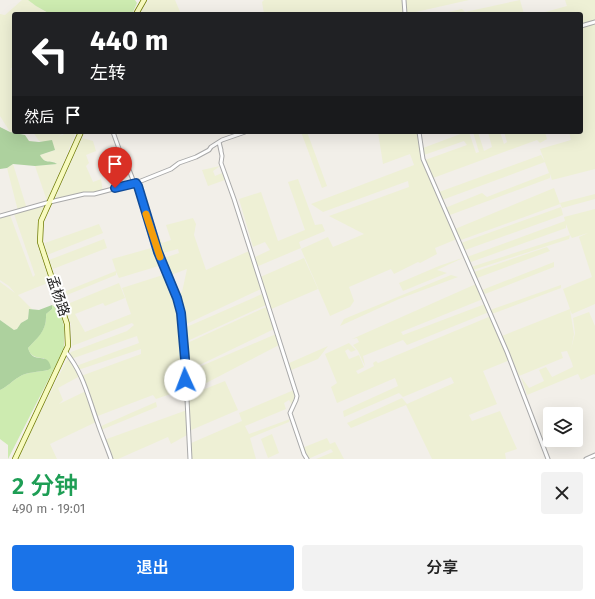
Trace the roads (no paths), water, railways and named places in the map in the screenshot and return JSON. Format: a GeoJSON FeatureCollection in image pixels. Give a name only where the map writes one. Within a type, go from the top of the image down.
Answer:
{"type":"FeatureCollection","features":[{"type":"Feature","properties":{"kind":"main road"},"geometry":{"type":"LineString","coordinates":[[137,12],[144,0]]}},
{"type":"Feature","properties":{"kind":"main road","name":"孟杨路"},"geometry":{"type":"LineString","coordinates":[[15,459],[68,346],[67,324],[40,242],[41,220],[80,134]]}},
{"type":"Feature","properties":{"kind":"street"},"geometry":{"type":"LineString","coordinates":[[404,0],[405,12]]}},
{"type":"Feature","properties":{"kind":"street"},"geometry":{"type":"LineString","coordinates":[[583,25],[595,22]]}},
{"type":"Feature","properties":{"kind":"street"},"geometry":{"type":"LineString","coordinates":[[114,134],[122,157],[133,180],[138,186],[158,252],[177,298],[181,313],[190,459]]}},
{"type":"Feature","properties":{"kind":"street"},"geometry":{"type":"LineString","coordinates":[[0,216],[84,194],[94,194],[136,183],[171,169],[178,164],[209,150],[219,142],[240,134]]}},
{"type":"Feature","properties":{"kind":"street"},"geometry":{"type":"LineString","coordinates":[[419,134],[423,159],[507,352],[548,459]]}},
{"type":"Feature","properties":{"kind":"street"},"geometry":{"type":"LineString","coordinates":[[219,142],[221,150]]}},
{"type":"Feature","properties":{"kind":"street"},"geometry":{"type":"LineString","coordinates":[[219,142],[222,156],[221,163],[297,396],[290,413],[307,459]]}},
{"type":"Feature","properties":{"kind":"street"},"geometry":{"type":"LineString","coordinates":[[65,351],[74,361],[81,375],[111,459]]}},
{"type":"Feature","properties":{"kind":"street"},"geometry":{"type":"LineString","coordinates":[[586,459],[595,455]]}}]}
